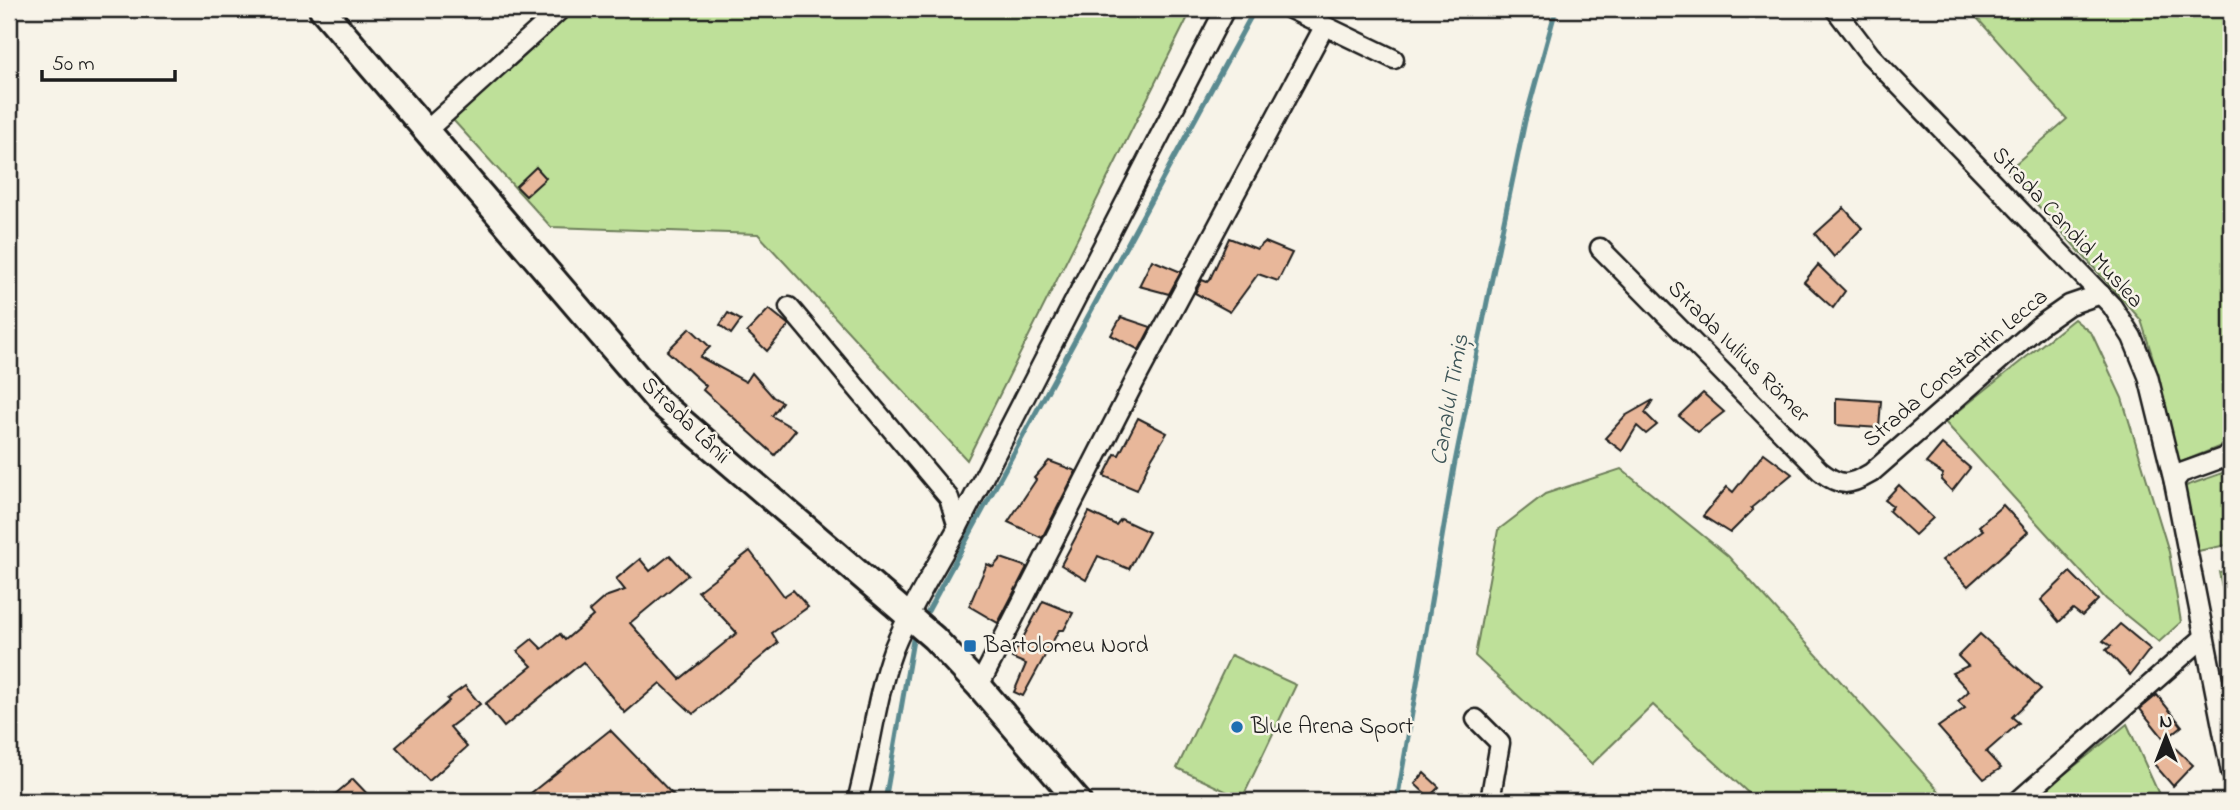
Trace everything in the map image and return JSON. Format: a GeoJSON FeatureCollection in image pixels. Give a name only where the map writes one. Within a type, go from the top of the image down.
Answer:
{"type":"FeatureCollection","features":[{"type":"Feature","properties":{"kind":"main road","name":"Strada Lânii"},"geometry":{"type":"LineString","coordinates":[[322,9],[658,401],[910,616],[979,686],[1078,801]]}},
{"type":"Feature","properties":{"kind":"street"},"geometry":{"type":"LineString","coordinates":[[426,131],[561,9]]}},
{"type":"Feature","properties":{"kind":"street"},"geometry":{"type":"LineString","coordinates":[[857,801],[867,765],[880,691],[894,649],[1225,9]]}},
{"type":"Feature","properties":{"kind":"street"},"geometry":{"type":"LineString","coordinates":[[1290,9],[1394,59]]}},
{"type":"Feature","properties":{"kind":"street","name":"Strada Candid Muslea"},"geometry":{"type":"LineString","coordinates":[[1835,9],[1870,55],[2112,306],[2132,337],[2148,376],[2174,482],[2231,772]]}},
{"type":"Feature","properties":{"kind":"street"},"geometry":{"type":"LineString","coordinates":[[979,686],[1135,381],[1324,27]]}},
{"type":"Feature","properties":{"kind":"street","name":"Strada Iulius Römer"},"geometry":{"type":"LineString","coordinates":[[1600,248],[1820,471],[1835,482],[1844,484]]}},
{"type":"Feature","properties":{"kind":"street","name":"Strada Constantin Lecca"},"geometry":{"type":"LineString","coordinates":[[1844,484],[1858,481],[1871,473],[2055,314],[2069,305],[2101,294]]}},
{"type":"Feature","properties":{"kind":"street"},"geometry":{"type":"LineString","coordinates":[[789,307],[949,498],[958,527]]}},
{"type":"Feature","properties":{"kind":"street"},"geometry":{"type":"LineString","coordinates":[[2174,482],[2180,473],[2231,455]]}},
{"type":"Feature","properties":{"kind":"street"},"geometry":{"type":"LineString","coordinates":[[2018,801],[2203,638]]}},
{"type":"Feature","properties":{"kind":"street"},"geometry":{"type":"LineString","coordinates":[[1476,719],[1500,743],[1490,801]]}},
{"type":"Feature","properties":{"kind":"green space"},"geometry":{"type":"Polygon","coordinates":[[[572,9],[1192,9],[967,460],[758,234],[551,227],[453,120],[487,85],[572,9]]]}},
{"type":"Feature","properties":{"kind":"green space"},"geometry":{"type":"Polygon","coordinates":[[[1969,9],[2231,9],[2231,442],[2179,463],[2157,371],[2141,320],[2007,171],[2067,119],[1969,9]]]}},
{"type":"Feature","properties":{"kind":"green space"},"geometry":{"type":"Polygon","coordinates":[[[2074,319],[2092,334],[2122,398],[2169,552],[2181,622],[2159,642],[2106,599],[1945,422],[2074,319]]]}},
{"type":"Feature","properties":{"kind":"green space"},"geometry":{"type":"Polygon","coordinates":[[[1621,469],[1728,556],[1948,801],[1757,801],[1653,705],[1592,764],[1475,656],[1498,530],[1545,494],[1621,469]]]}},
{"type":"Feature","properties":{"kind":"green space"},"geometry":{"type":"Polygon","coordinates":[[[2231,470],[2231,544],[2198,551],[2183,487],[2231,470]]]}},
{"type":"Feature","properties":{"kind":"green space"},"geometry":{"type":"Polygon","coordinates":[[[2231,570],[2231,632],[2219,572],[2231,570]]]}},
{"type":"Feature","properties":{"kind":"green space","name":"Blue Arena Sport"},"geometry":{"type":"Polygon","coordinates":[[[1231,655],[1296,685],[1242,799],[1177,768],[1231,655]]]}},
{"type":"Feature","properties":{"kind":"green space"},"geometry":{"type":"Polygon","coordinates":[[[2127,724],[2162,801],[2031,801],[2127,724]]]}},
{"type":"Feature","properties":{"kind":"building"},"geometry":{"type":"Polygon","coordinates":[[[536,167],[546,178],[526,196],[516,186],[536,167]]]}},
{"type":"Feature","properties":{"kind":"building"},"geometry":{"type":"Polygon","coordinates":[[[1844,208],[1862,228],[1834,257],[1815,234],[1844,208]]]}},
{"type":"Feature","properties":{"kind":"building"},"geometry":{"type":"Polygon","coordinates":[[[1229,238],[1257,249],[1265,242],[1292,253],[1278,281],[1258,274],[1230,312],[1195,293],[1202,280],[1207,282],[1210,279],[1229,238]]]}},
{"type":"Feature","properties":{"kind":"building"},"geometry":{"type":"Polygon","coordinates":[[[1152,260],[1181,272],[1169,294],[1139,286],[1152,260]]]}},
{"type":"Feature","properties":{"kind":"building"},"geometry":{"type":"Polygon","coordinates":[[[1818,265],[1845,291],[1833,308],[1804,282],[1818,265]]]}},
{"type":"Feature","properties":{"kind":"building"},"geometry":{"type":"Polygon","coordinates":[[[769,309],[789,325],[767,351],[747,332],[769,309]]]}},
{"type":"Feature","properties":{"kind":"building"},"geometry":{"type":"Polygon","coordinates":[[[728,313],[741,320],[731,334],[720,325],[728,313]]]}},
{"type":"Feature","properties":{"kind":"building"},"geometry":{"type":"Polygon","coordinates":[[[1121,317],[1151,327],[1139,350],[1111,335],[1121,317]]]}},
{"type":"Feature","properties":{"kind":"building"},"geometry":{"type":"Polygon","coordinates":[[[690,328],[710,347],[700,357],[746,382],[752,373],[773,397],[782,402],[772,416],[796,430],[775,455],[703,390],[706,386],[667,351],[690,328]]]}},
{"type":"Feature","properties":{"kind":"building"},"geometry":{"type":"Polygon","coordinates":[[[1703,393],[1724,412],[1698,432],[1679,416],[1703,393]]]}},
{"type":"Feature","properties":{"kind":"building"},"geometry":{"type":"Polygon","coordinates":[[[1836,398],[1881,401],[1879,428],[1836,425],[1836,398]]]}},
{"type":"Feature","properties":{"kind":"building"},"geometry":{"type":"Polygon","coordinates":[[[1653,400],[1645,413],[1657,425],[1646,434],[1637,426],[1622,451],[1605,438],[1625,416],[1653,400]]]}},
{"type":"Feature","properties":{"kind":"building"},"geometry":{"type":"Polygon","coordinates":[[[1138,418],[1167,433],[1137,490],[1104,476],[1115,454],[1119,455],[1138,418]]]}},
{"type":"Feature","properties":{"kind":"building"},"geometry":{"type":"Polygon","coordinates":[[[1942,444],[1970,468],[1952,491],[1941,480],[1943,474],[1926,463],[1942,444]]]}},
{"type":"Feature","properties":{"kind":"building"},"geometry":{"type":"Polygon","coordinates":[[[1764,453],[1792,474],[1751,508],[1753,510],[1730,533],[1703,516],[1727,487],[1733,492],[1764,453]]]}},
{"type":"Feature","properties":{"kind":"building"},"geometry":{"type":"Polygon","coordinates":[[[1049,461],[1076,471],[1042,538],[1008,522],[1036,480],[1034,478],[1049,461]]]}},
{"type":"Feature","properties":{"kind":"building"},"geometry":{"type":"Polygon","coordinates":[[[1899,485],[1933,518],[1915,535],[1889,511],[1893,506],[1885,500],[1899,485]]]}},
{"type":"Feature","properties":{"kind":"building"},"geometry":{"type":"Polygon","coordinates":[[[2003,505],[2028,532],[1968,586],[1942,560],[1983,530],[1979,526],[2003,505]]]}},
{"type":"Feature","properties":{"kind":"building"},"geometry":{"type":"Polygon","coordinates":[[[1089,512],[1116,525],[1121,519],[1149,532],[1129,569],[1098,556],[1086,580],[1061,565],[1089,512]]]}},
{"type":"Feature","properties":{"kind":"building"},"geometry":{"type":"Polygon","coordinates":[[[750,551],[784,596],[793,590],[808,607],[772,633],[778,643],[693,714],[660,683],[625,713],[583,662],[504,727],[485,704],[532,666],[517,651],[532,639],[542,649],[560,634],[565,640],[593,616],[589,611],[605,597],[625,590],[616,579],[640,559],[650,571],[670,555],[688,575],[630,623],[680,679],[737,633],[698,591],[750,551]]]}},
{"type":"Feature","properties":{"kind":"building"},"geometry":{"type":"Polygon","coordinates":[[[1001,558],[1027,567],[998,623],[969,606],[987,564],[993,567],[1001,558]]]}},
{"type":"Feature","properties":{"kind":"building"},"geometry":{"type":"Polygon","coordinates":[[[2070,572],[2098,600],[2082,616],[2073,609],[2059,622],[2041,600],[2070,572]]]}},
{"type":"Feature","properties":{"kind":"building"},"geometry":{"type":"Polygon","coordinates":[[[1043,601],[1073,613],[1064,630],[1059,630],[1023,696],[1014,692],[1026,664],[1012,658],[1043,601]]]}},
{"type":"Feature","properties":{"kind":"building"},"geometry":{"type":"Polygon","coordinates":[[[2120,624],[2150,649],[2130,675],[2106,650],[2111,646],[2103,641],[2120,624]]]}},
{"type":"Feature","properties":{"kind":"building"},"geometry":{"type":"Polygon","coordinates":[[[1980,634],[2041,689],[2012,717],[2019,723],[1986,752],[2001,768],[1984,779],[1938,727],[1965,708],[1958,701],[1969,691],[1952,673],[1968,666],[1958,656],[1980,634]]]}},
{"type":"Feature","properties":{"kind":"building"},"geometry":{"type":"Polygon","coordinates":[[[465,686],[480,704],[450,727],[467,747],[429,781],[396,747],[449,701],[447,699],[465,686]]]}},
{"type":"Feature","properties":{"kind":"building"},"geometry":{"type":"Polygon","coordinates":[[[2157,695],[2182,726],[2165,740],[2140,709],[2157,695]]]}},
{"type":"Feature","properties":{"kind":"building"},"geometry":{"type":"Polygon","coordinates":[[[610,730],[679,801],[521,801],[610,730]]]}},
{"type":"Feature","properties":{"kind":"building"},"geometry":{"type":"Polygon","coordinates":[[[2175,748],[2193,765],[2173,786],[2153,763],[2175,748]]]}},
{"type":"Feature","properties":{"kind":"building"},"geometry":{"type":"Polygon","coordinates":[[[1424,773],[1439,787],[1429,797],[1415,784],[1424,773]]]}},
{"type":"Feature","properties":{"kind":"building"},"geometry":{"type":"Polygon","coordinates":[[[353,779],[374,801],[327,801],[353,779]]]}},
{"type":"Feature","properties":{"kind":"waterway"},"geometry":{"type":"LineString","coordinates":[[928,611],[1255,9]]}},
{"type":"Feature","properties":{"kind":"waterway","name":"Canalul Timiș"},"geometry":{"type":"LineString","coordinates":[[1397,801],[1454,467],[1487,302],[1525,121],[1556,9]]}},
{"type":"Feature","properties":{"kind":"waterway"},"geometry":{"type":"LineString","coordinates":[[885,801],[913,640]]}},
{"type":"Feature","properties":{"kind":"place","name":"Bartolomeu Nord"},"geometry":{"type":"Point","coordinates":[970,646]}},
{"type":"Feature","properties":{"kind":"place","name":"Blue Arena Sport"},"geometry":{"type":"Point","coordinates":[1237,727]}}]}
